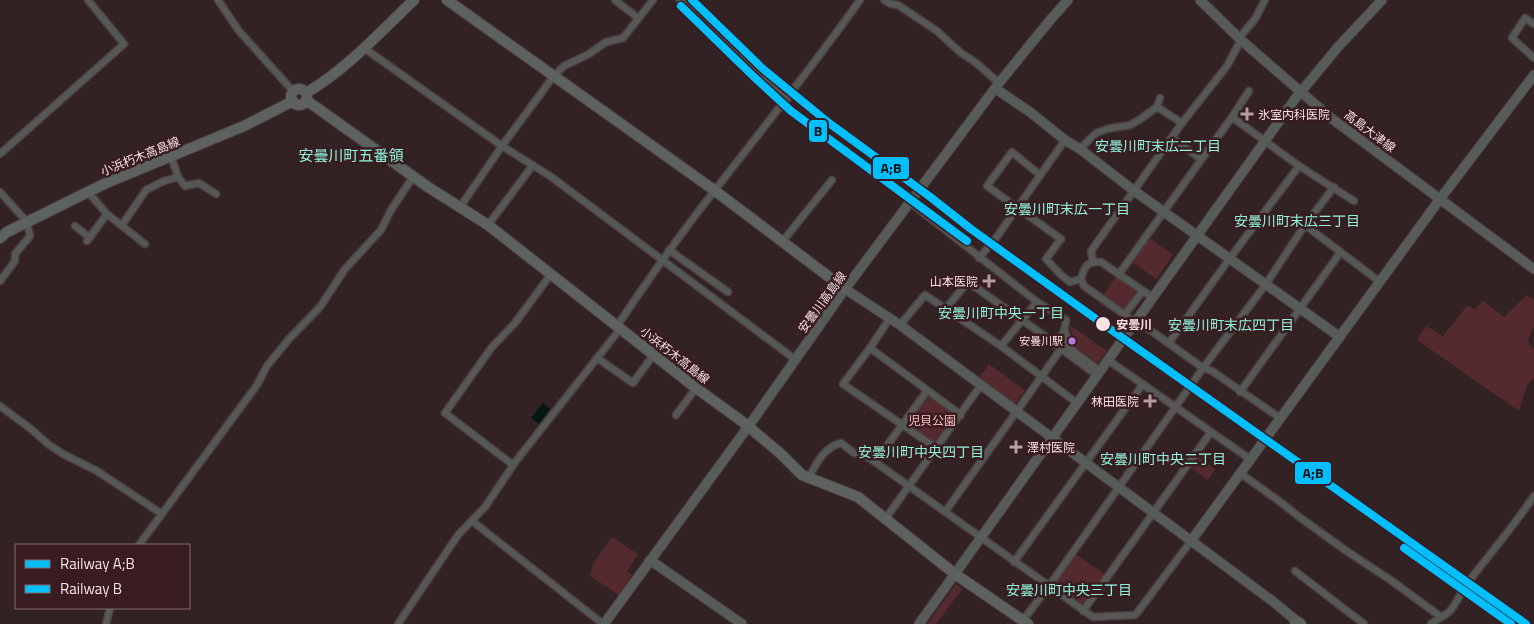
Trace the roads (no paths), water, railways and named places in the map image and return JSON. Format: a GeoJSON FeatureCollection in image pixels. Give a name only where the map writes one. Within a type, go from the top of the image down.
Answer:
{"type":"FeatureCollection","features":[{"type":"Feature","properties":{"kind":"main road","name":"小浜朽木高島線"},"geometry":{"type":"LineString","coordinates":[[0,238],[7,232],[104,184],[244,126],[293,96],[300,105],[306,97],[364,48],[414,0]]}},
{"type":"Feature","properties":{"kind":"main road"},"geometry":{"type":"LineString","coordinates":[[447,0],[714,190],[845,289]]}},
{"type":"Feature","properties":{"kind":"main road","name":"小浜朽木高島線"},"geometry":{"type":"LineString","coordinates":[[306,97],[413,177],[488,225],[696,388],[748,426],[781,454],[802,476],[858,497],[955,574],[1023,623]]}},
{"type":"Feature","properties":{"kind":"street"},"geometry":{"type":"LineString","coordinates":[[0,154],[124,44],[88,0]]}},
{"type":"Feature","properties":{"kind":"street"},"geometry":{"type":"LineString","coordinates":[[218,0],[239,31],[293,96]]}},
{"type":"Feature","properties":{"kind":"street"},"geometry":{"type":"LineString","coordinates":[[615,0],[638,18]]}},
{"type":"Feature","properties":{"kind":"street"},"geometry":{"type":"LineString","coordinates":[[460,207],[553,77],[564,66],[589,54],[606,42],[623,38],[653,0]]}},
{"type":"Feature","properties":{"kind":"street"},"geometry":{"type":"LineString","coordinates":[[680,0],[708,29],[786,100]]}},
{"type":"Feature","properties":{"kind":"street"},"geometry":{"type":"LineString","coordinates":[[398,624],[458,535],[485,507],[513,465],[597,358],[662,260],[714,190],[786,100],[860,0]]}},
{"type":"Feature","properties":{"kind":"street"},"geometry":{"type":"LineString","coordinates":[[884,0],[891,4],[901,2],[1064,140],[1340,337]]}},
{"type":"Feature","properties":{"kind":"street","name":"安曇川高島線"},"geometry":{"type":"LineString","coordinates":[[603,624],[796,360],[845,289],[998,86],[1068,0]]}},
{"type":"Feature","properties":{"kind":"street","name":"高島大津線"},"geometry":{"type":"LineString","coordinates":[[1200,0],[1240,39],[1331,118],[1534,270]]}},
{"type":"Feature","properties":{"kind":"street"},"geometry":{"type":"LineString","coordinates":[[1093,261],[1091,251],[1182,123],[1227,66],[1240,39],[1255,19],[1265,0]]}},
{"type":"Feature","properties":{"kind":"street"},"geometry":{"type":"LineString","coordinates":[[919,624],[1301,91],[1338,47],[1382,0]]}},
{"type":"Feature","properties":{"kind":"street"},"geometry":{"type":"LineString","coordinates":[[1534,24],[1525,18],[1512,38],[1534,58]]}},
{"type":"Feature","properties":{"kind":"street"},"geometry":{"type":"LineString","coordinates":[[364,48],[502,146],[550,176],[796,360]]}},
{"type":"Feature","properties":{"kind":"street"},"geometry":{"type":"LineString","coordinates":[[808,479],[826,451],[831,446],[841,443],[854,453],[862,454],[876,462],[1093,617],[1134,615],[1191,541],[1440,199],[1534,76]]}},
{"type":"Feature","properties":{"kind":"street"},"geometry":{"type":"LineString","coordinates":[[1119,274],[1249,91]]}},
{"type":"Feature","properties":{"kind":"street"},"geometry":{"type":"LineString","coordinates":[[1080,150],[1096,133],[1130,125],[1139,120],[1158,107],[1160,98]]}},
{"type":"Feature","properties":{"kind":"street"},"geometry":{"type":"LineString","coordinates":[[1158,107],[1182,123]]}},
{"type":"Feature","properties":{"kind":"street"},"geometry":{"type":"LineString","coordinates":[[1232,116],[1299,166],[1354,201]]}},
{"type":"Feature","properties":{"kind":"street"},"geometry":{"type":"LineString","coordinates":[[1172,138],[1201,159]]}},
{"type":"Feature","properties":{"kind":"street"},"geometry":{"type":"LineString","coordinates":[[980,258],[1018,208],[1064,140]]}},
{"type":"Feature","properties":{"kind":"street"},"geometry":{"type":"LineString","coordinates":[[1040,175],[1012,152],[987,186],[1061,239],[1046,259],[1070,282],[1081,280]]}},
{"type":"Feature","properties":{"kind":"street"},"geometry":{"type":"LineString","coordinates":[[171,156],[178,177],[185,186],[199,184],[216,194]]}},
{"type":"Feature","properties":{"kind":"street"},"geometry":{"type":"LineString","coordinates":[[488,225],[533,165]]}},
{"type":"Feature","properties":{"kind":"street"},"geometry":{"type":"LineString","coordinates":[[1169,343],[1299,166]]}},
{"type":"Feature","properties":{"kind":"street"},"geometry":{"type":"LineString","coordinates":[[122,225],[146,190],[164,181],[178,177]]}},
{"type":"Feature","properties":{"kind":"street"},"geometry":{"type":"LineString","coordinates":[[140,544],[258,384],[267,366],[288,339],[320,307],[345,269],[380,230],[413,177]]}},
{"type":"Feature","properties":{"kind":"street"},"geometry":{"type":"LineString","coordinates":[[782,242],[832,180]]}},
{"type":"Feature","properties":{"kind":"street"},"geometry":{"type":"LineString","coordinates":[[1023,623],[1118,487],[1334,187]]}},
{"type":"Feature","properties":{"kind":"street"},"geometry":{"type":"LineString","coordinates":[[0,192],[27,222],[30,236],[15,254],[15,261],[0,281]]}},
{"type":"Feature","properties":{"kind":"street"},"geometry":{"type":"LineString","coordinates":[[88,192],[107,214],[145,244]]}},
{"type":"Feature","properties":{"kind":"street"},"geometry":{"type":"LineString","coordinates":[[911,203],[1037,302],[1066,320],[1065,331],[1069,348],[1099,373]]}},
{"type":"Feature","properties":{"kind":"street"},"geometry":{"type":"LineString","coordinates":[[75,226],[88,239],[107,214]]}},
{"type":"Feature","properties":{"kind":"street"},"geometry":{"type":"LineString","coordinates":[[1305,226],[1380,282]]}},
{"type":"Feature","properties":{"kind":"street"},"geometry":{"type":"LineString","coordinates":[[670,250],[728,292]]}},
{"type":"Feature","properties":{"kind":"street"},"geometry":{"type":"LineString","coordinates":[[1240,392],[1340,253]]}},
{"type":"Feature","properties":{"kind":"street"},"geometry":{"type":"LineString","coordinates":[[1152,297],[1101,262],[1093,261],[1083,271],[1081,280],[1084,286],[1203,368],[1212,371],[1280,418]]}},
{"type":"Feature","properties":{"kind":"street"},"geometry":{"type":"LineString","coordinates":[[513,465],[445,413],[492,346],[515,323],[551,274]]}},
{"type":"Feature","properties":{"kind":"street"},"geometry":{"type":"LineString","coordinates":[[946,308],[968,282],[1061,349],[1099,373]]}},
{"type":"Feature","properties":{"kind":"street"},"geometry":{"type":"LineString","coordinates":[[845,289],[900,325],[1153,512],[1298,623]]}},
{"type":"Feature","properties":{"kind":"street"},"geometry":{"type":"LineString","coordinates":[[1124,314],[1143,291]]}},
{"type":"Feature","properties":{"kind":"street"},"geometry":{"type":"LineString","coordinates":[[900,325],[925,295],[1000,346],[1077,403]]}},
{"type":"Feature","properties":{"kind":"street"},"geometry":{"type":"LineString","coordinates":[[1000,346],[1037,302]]}},
{"type":"Feature","properties":{"kind":"street"},"geometry":{"type":"LineString","coordinates":[[890,318],[843,384],[936,448]]}},
{"type":"Feature","properties":{"kind":"street"},"geometry":{"type":"LineString","coordinates":[[1049,339],[1058,338],[1065,331]]}},
{"type":"Feature","properties":{"kind":"street"},"geometry":{"type":"LineString","coordinates":[[870,348],[961,415]]}},
{"type":"Feature","properties":{"kind":"street"},"geometry":{"type":"LineString","coordinates":[[945,512],[1061,349]]}},
{"type":"Feature","properties":{"kind":"street"},"geometry":{"type":"LineString","coordinates":[[597,358],[633,383],[654,354]]}},
{"type":"Feature","properties":{"kind":"street"},"geometry":{"type":"LineString","coordinates":[[1108,360],[1250,459]]}},
{"type":"Feature","properties":{"kind":"street"},"geometry":{"type":"LineString","coordinates":[[1014,562],[1143,384]]}},
{"type":"Feature","properties":{"kind":"street"},"geometry":{"type":"LineString","coordinates":[[886,518],[981,385]]}},
{"type":"Feature","properties":{"kind":"street"},"geometry":{"type":"LineString","coordinates":[[676,415],[696,388]]}},
{"type":"Feature","properties":{"kind":"street"},"geometry":{"type":"LineString","coordinates":[[876,462],[927,391]]}},
{"type":"Feature","properties":{"kind":"street"},"geometry":{"type":"LineString","coordinates":[[0,406],[63,454],[97,471],[162,514]]}},
{"type":"Feature","properties":{"kind":"street"},"geometry":{"type":"LineString","coordinates":[[1083,611],[1211,432]]}},
{"type":"Feature","properties":{"kind":"street"},"geometry":{"type":"LineString","coordinates":[[1240,473],[1345,550],[1441,616]]}},
{"type":"Feature","properties":{"kind":"street"},"geometry":{"type":"LineString","coordinates":[[1431,624],[1441,616],[1448,614],[1464,588],[1511,529],[1534,496]]}},
{"type":"Feature","properties":{"kind":"street"},"geometry":{"type":"LineString","coordinates":[[472,521],[603,624]]}},
{"type":"Feature","properties":{"kind":"street"},"geometry":{"type":"LineString","coordinates":[[650,560],[742,624]]}},
{"type":"Feature","properties":{"kind":"street"},"geometry":{"type":"LineString","coordinates":[[1295,571],[1364,624]]}},
{"type":"Feature","properties":{"kind":"street"},"geometry":{"type":"LineString","coordinates":[[106,624],[110,609]]}},
{"type":"Feature","properties":{"kind":"street"},"geometry":{"type":"LineString","coordinates":[[1111,616],[1112,624]]}},
{"type":"Feature","properties":{"kind":"rail line","name":"A;B"},"geometry":{"type":"LineString","coordinates":[[692,0],[762,68],[829,123],[1103,324],[1526,624]]}},
{"type":"Feature","properties":{"kind":"rail line","name":"B"},"geometry":{"type":"LineString","coordinates":[[681,6],[791,111],[967,241]]}},
{"type":"Feature","properties":{"kind":"rail line","name":"B"},"geometry":{"type":"LineString","coordinates":[[1404,548],[1511,624]]}},
{"type":"Feature","properties":{"kind":"place","name":"氷室内科医院"},"geometry":{"type":"Point","coordinates":[1247,114]}},
{"type":"Feature","properties":{"kind":"place","name":"山本医院"},"geometry":{"type":"Point","coordinates":[989,281]}},
{"type":"Feature","properties":{"kind":"place","name":"安曇川"},"geometry":{"type":"Point","coordinates":[1103,324]}},
{"type":"Feature","properties":{"kind":"place","name":"安曇川駅"},"geometry":{"type":"Point","coordinates":[1072,341]}},
{"type":"Feature","properties":{"kind":"place","name":"林田医院"},"geometry":{"type":"Point","coordinates":[1150,401]}},
{"type":"Feature","properties":{"kind":"place","name":"澤村医院"},"geometry":{"type":"Point","coordinates":[1016,447]}},
{"type":"Feature","properties":{"kind":"district","name":"安曇川町末広二丁目"},"geometry":{"type":"Point","coordinates":[1158,145]}},
{"type":"Feature","properties":{"kind":"district","name":"安曇川町五番領"},"geometry":{"type":"Point","coordinates":[351,155]}},
{"type":"Feature","properties":{"kind":"district","name":"安曇川町末広一丁目"},"geometry":{"type":"Point","coordinates":[1067,208]}},
{"type":"Feature","properties":{"kind":"district","name":"安曇川町末広三丁目"},"geometry":{"type":"Point","coordinates":[1297,220]}},
{"type":"Feature","properties":{"kind":"district","name":"安曇川町中央一丁目"},"geometry":{"type":"Point","coordinates":[1001,312]}},
{"type":"Feature","properties":{"kind":"district","name":"安曇川町末広四丁目"},"geometry":{"type":"Point","coordinates":[1231,324]}},
{"type":"Feature","properties":{"kind":"district","name":"安曇川町中央四丁目"},"geometry":{"type":"Point","coordinates":[921,451]}},
{"type":"Feature","properties":{"kind":"district","name":"安曇川町中央二丁目"},"geometry":{"type":"Point","coordinates":[1163,458]}},
{"type":"Feature","properties":{"kind":"district","name":"安曇川町中央三丁目"},"geometry":{"type":"Point","coordinates":[1069,589]}},
{"type":"Feature","properties":{"kind":"park label","name":"児貝公園"},"geometry":{"type":"Point","coordinates":[932,420]}}]}
